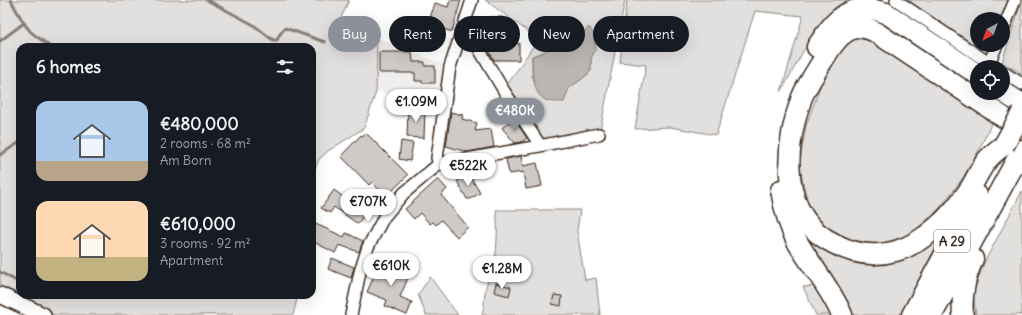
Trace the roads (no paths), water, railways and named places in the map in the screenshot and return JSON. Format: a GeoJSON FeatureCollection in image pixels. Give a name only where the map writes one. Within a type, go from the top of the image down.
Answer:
{"type":"FeatureCollection","features":[{"type":"Feature","properties":{"kind":"highway"},"geometry":{"type":"LineString","coordinates":[[842,315],[824,283],[797,242],[784,206],[779,180],[778,160],[780,136],[793,90],[809,60],[838,17],[849,9],[855,7],[874,8],[886,13],[972,60]]}},
{"type":"Feature","properties":{"kind":"highway"},"geometry":{"type":"LineString","coordinates":[[963,315],[963,290],[968,270],[974,255],[1001,206],[996,174],[969,190],[933,231],[913,244],[897,251],[878,255],[858,253],[827,241],[805,220],[794,198],[791,182],[789,162],[791,141],[803,95],[810,80],[834,42],[845,32],[853,28],[866,28],[877,33],[1003,117]]}},
{"type":"Feature","properties":{"kind":"highway","name":"A 29"},"geometry":{"type":"LineString","coordinates":[[912,315],[1013,148],[1017,98]]}},
{"type":"Feature","properties":{"kind":"highway","name":"A 29"},"geometry":{"type":"LineString","coordinates":[[932,315],[996,174]]}},
{"type":"Feature","properties":{"kind":"main road"},"geometry":{"type":"LineString","coordinates":[[0,295],[43,315]]}},
{"type":"Feature","properties":{"kind":"street"},"geometry":{"type":"LineString","coordinates":[[467,16],[472,0]]}},
{"type":"Feature","properties":{"kind":"street"},"geometry":{"type":"LineString","coordinates":[[896,0],[976,60]]}},
{"type":"Feature","properties":{"kind":"street"},"geometry":{"type":"LineString","coordinates":[[1010,12],[1015,0]]}},
{"type":"Feature","properties":{"kind":"street"},"geometry":{"type":"LineString","coordinates":[[439,164],[437,158],[450,67],[455,52]]}},
{"type":"Feature","properties":{"kind":"street"},"geometry":{"type":"LineString","coordinates":[[481,52],[504,91],[538,142],[539,146]]}},
{"type":"Feature","properties":{"kind":"street"},"geometry":{"type":"LineString","coordinates":[[1010,85],[1017,98]]}},
{"type":"Feature","properties":{"kind":"street"},"geometry":{"type":"LineString","coordinates":[[351,315],[360,272],[368,246],[384,217],[404,193],[439,164],[599,134]]}},
{"type":"Feature","properties":{"kind":"waterway"},"geometry":{"type":"LineString","coordinates":[[11,0],[30,31],[45,43]]}},
{"type":"Feature","properties":{"kind":"waterway"},"geometry":{"type":"LineString","coordinates":[[207,0],[252,24],[273,40],[277,40],[285,28],[325,42]]}},
{"type":"Feature","properties":{"kind":"waterway"},"geometry":{"type":"LineString","coordinates":[[0,41],[24,23]]}},
{"type":"Feature","properties":{"kind":"waterway"},"geometry":{"type":"LineString","coordinates":[[0,155],[16,145]]}},
{"type":"Feature","properties":{"kind":"waterway"},"geometry":{"type":"LineString","coordinates":[[0,272],[16,281]]}}]}
